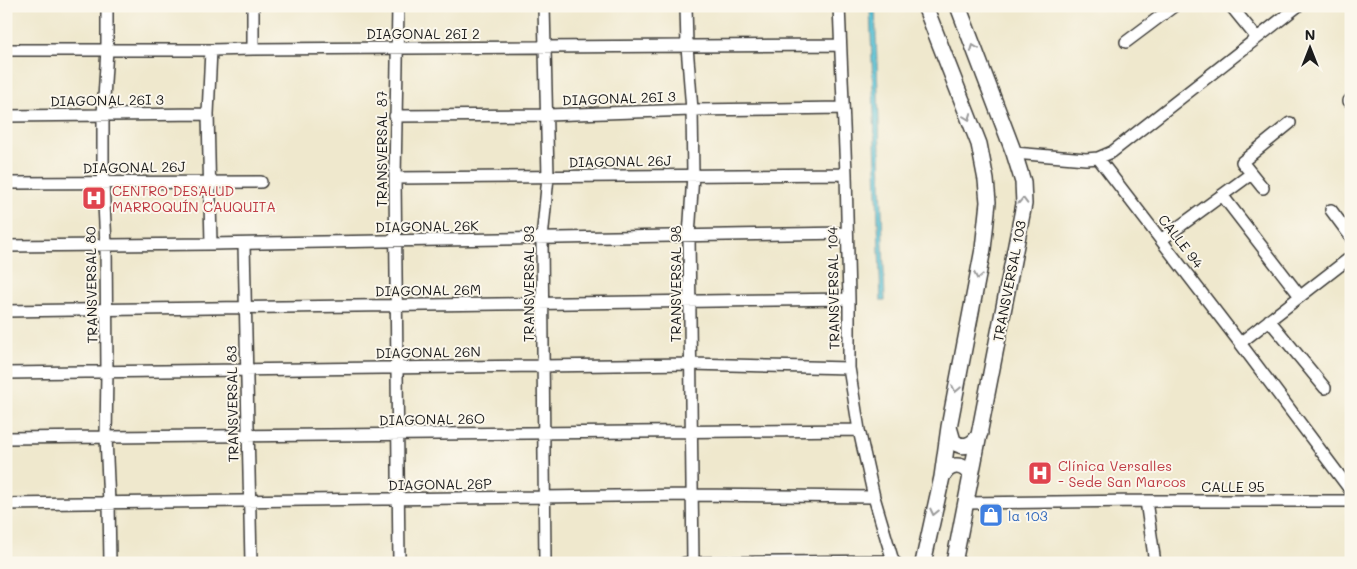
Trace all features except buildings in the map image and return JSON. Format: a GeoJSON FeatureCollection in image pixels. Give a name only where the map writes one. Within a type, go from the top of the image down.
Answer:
{"type":"FeatureCollection","features":[{"type":"Feature","properties":{"kind":"street","name":"TRANSVERSAL 80"},"geometry":{"type":"LineString","coordinates":[[107,6],[103,183],[106,245],[106,437],[110,563]]}},
{"type":"Feature","properties":{"kind":"street"},"geometry":{"type":"LineString","coordinates":[[253,6],[253,49]]}},
{"type":"Feature","properties":{"kind":"street","name":"TRANSVERSAL 87"},"geometry":{"type":"LineString","coordinates":[[398,6],[395,116],[395,241],[399,563]]}},
{"type":"Feature","properties":{"kind":"street","name":"TRANSVERSAL 93"},"geometry":{"type":"LineString","coordinates":[[544,6],[548,177],[542,239],[545,563]]}},
{"type":"Feature","properties":{"kind":"street","name":"TRANSVERSAL 98"},"geometry":{"type":"LineString","coordinates":[[686,6],[686,46],[692,110],[693,175],[689,236],[693,563]]}},
{"type":"Feature","properties":{"kind":"street","name":"TRANSVERSAL 104"},"geometry":{"type":"LineString","coordinates":[[839,6],[846,174],[849,368],[859,430],[874,497],[894,562]]}},
{"type":"Feature","properties":{"kind":"street"},"geometry":{"type":"LineString","coordinates":[[923,563],[942,478],[949,427],[983,249],[988,202],[979,144],[925,6]]}},
{"type":"Feature","properties":{"kind":"street","name":"TRANSVERSAL 103"},"geometry":{"type":"LineString","coordinates":[[954,563],[1024,204],[1023,182],[1014,153],[958,6]]}},
{"type":"Feature","properties":{"kind":"street"},"geometry":{"type":"LineString","coordinates":[[1126,42],[1174,6]]}},
{"type":"Feature","properties":{"kind":"street"},"geometry":{"type":"LineString","coordinates":[[1231,6],[1257,38]]}},
{"type":"Feature","properties":{"kind":"street"},"geometry":{"type":"LineString","coordinates":[[1014,153],[1086,159],[1098,158],[1112,152],[1298,6]]}},
{"type":"Feature","properties":{"kind":"street","name":"DIAGONAL 26I 2"},"geometry":{"type":"LineString","coordinates":[[6,50],[840,45]]}},
{"type":"Feature","properties":{"kind":"street"},"geometry":{"type":"LineString","coordinates":[[211,50],[208,114],[212,244]]}},
{"type":"Feature","properties":{"kind":"street","name":"DIAGONAL 26I 3"},"geometry":{"type":"LineString","coordinates":[[395,116],[547,115],[692,110],[843,108]]}},
{"type":"Feature","properties":{"kind":"street","name":"DIAGONAL 26I 3"},"geometry":{"type":"LineString","coordinates":[[6,116],[208,114]]}},
{"type":"Feature","properties":{"kind":"street"},"geometry":{"type":"LineString","coordinates":[[1263,188],[1242,162],[1290,124]]}},
{"type":"Feature","properties":{"kind":"street","name":"CALLE 94"},"geometry":{"type":"LineString","coordinates":[[1098,158],[1240,343],[1350,503]]}},
{"type":"Feature","properties":{"kind":"street","name":"DIAGONAL 26J"},"geometry":{"type":"LineString","coordinates":[[395,178],[846,174]]}},
{"type":"Feature","properties":{"kind":"street"},"geometry":{"type":"LineString","coordinates":[[1161,240],[1251,174]]}},
{"type":"Feature","properties":{"kind":"street","name":"DIAGONAL 26J"},"geometry":{"type":"LineString","coordinates":[[6,183],[261,182]]}},
{"type":"Feature","properties":{"kind":"street"},"geometry":{"type":"LineString","coordinates":[[1222,195],[1300,296]]}},
{"type":"Feature","properties":{"kind":"street"},"geometry":{"type":"LineString","coordinates":[[1331,210],[1351,237]]}},
{"type":"Feature","properties":{"kind":"street","name":"DIAGONAL 26K"},"geometry":{"type":"LineString","coordinates":[[6,246],[244,244],[847,233]]}},
{"type":"Feature","properties":{"kind":"street","name":"TRANSVERSAL 83"},"geometry":{"type":"LineString","coordinates":[[244,244],[251,563]]}},
{"type":"Feature","properties":{"kind":"street"},"geometry":{"type":"LineString","coordinates":[[1240,343],[1351,256]]}},
{"type":"Feature","properties":{"kind":"street","name":"DIAGONAL 26M"},"geometry":{"type":"LineString","coordinates":[[6,311],[849,300]]}},
{"type":"Feature","properties":{"kind":"street"},"geometry":{"type":"LineString","coordinates":[[1270,320],[1325,388]]}},
{"type":"Feature","properties":{"kind":"street","name":"DIAGONAL 26N"},"geometry":{"type":"LineString","coordinates":[[6,373],[691,364],[849,368]]}},
{"type":"Feature","properties":{"kind":"street"},"geometry":{"type":"LineString","coordinates":[[949,427],[953,441],[961,446],[968,446],[974,442],[980,433]]}},
{"type":"Feature","properties":{"kind":"street","name":"DIAGONAL 26O"},"geometry":{"type":"LineString","coordinates":[[6,438],[859,430]]}},
{"type":"Feature","properties":{"kind":"street"},"geometry":{"type":"LineString","coordinates":[[942,478],[946,470],[958,466],[967,470],[971,476]]}},
{"type":"Feature","properties":{"kind":"street","name":"DIAGONAL 26P"},"geometry":{"type":"LineString","coordinates":[[6,504],[692,495],[874,497]]}},
{"type":"Feature","properties":{"kind":"street"},"geometry":{"type":"LineString","coordinates":[[1146,501],[1155,563]]}},
{"type":"Feature","properties":{"kind":"street","name":"CALLE 95"},"geometry":{"type":"LineString","coordinates":[[966,502],[1350,503]]}},
{"type":"Feature","properties":{"kind":"street"},"geometry":{"type":"LineString","coordinates":[[685,563],[894,562]]}},
{"type":"Feature","properties":{"kind":"water"},"geometry":{"type":"Polygon","coordinates":[[[870,6],[875,6],[885,301],[881,301],[870,6]]]}},
{"type":"Feature","properties":{"kind":"place","name":"CENTRO DESALUD MARROQUÍN CAUQUITA"},"geometry":{"type":"Point","coordinates":[94,198]}},
{"type":"Feature","properties":{"kind":"place","name":"Clínica Versalles - Sede San Marcos"},"geometry":{"type":"Point","coordinates":[1040,473]}},
{"type":"Feature","properties":{"kind":"place","name":"la 103"},"geometry":{"type":"Point","coordinates":[991,515]}}]}
